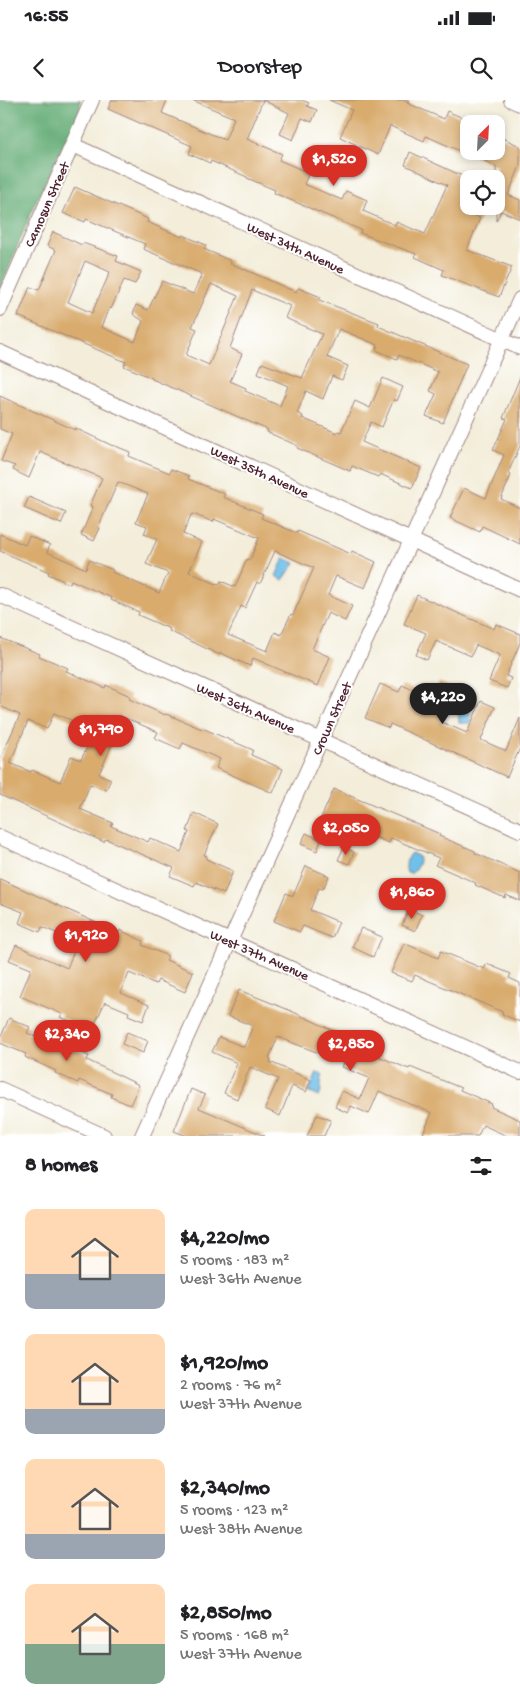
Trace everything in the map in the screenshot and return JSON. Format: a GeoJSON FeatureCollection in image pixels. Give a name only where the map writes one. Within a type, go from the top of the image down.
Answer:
{"type":"FeatureCollection","features":[{"type":"Feature","properties":{"kind":"street","name":"Camosun Street"},"geometry":{"type":"LineString","coordinates":[[0,309],[92,100]]}},
{"type":"Feature","properties":{"kind":"street"},"geometry":{"type":"LineString","coordinates":[[511,100],[520,104]]}},
{"type":"Feature","properties":{"kind":"street","name":"West 34th Avenue"},"geometry":{"type":"LineString","coordinates":[[73,145],[520,348]]}},
{"type":"Feature","properties":{"kind":"street","name":"Crown Street"},"geometry":{"type":"LineString","coordinates":[[142,1136],[520,299]]}},
{"type":"Feature","properties":{"kind":"street","name":"West 35th Avenue"},"geometry":{"type":"LineString","coordinates":[[0,352],[520,590]]}},
{"type":"Feature","properties":{"kind":"street","name":"West 36th Avenue"},"geometry":{"type":"LineString","coordinates":[[0,595],[520,830]]}},
{"type":"Feature","properties":{"kind":"street","name":"West 37th Avenue"},"geometry":{"type":"LineString","coordinates":[[0,837],[520,1072]]}},
{"type":"Feature","properties":{"kind":"street"},"geometry":{"type":"LineString","coordinates":[[0,1089],[104,1136]]}},
{"type":"Feature","properties":{"kind":"green space"},"geometry":{"type":"Polygon","coordinates":[[[0,100],[81,100],[78,124],[67,137],[34,206],[0,290],[0,100]]]}},
{"type":"Feature","properties":{"kind":"water"},"geometry":{"type":"Polygon","coordinates":[[[284,558],[295,563],[283,580],[276,576],[284,558]]]}},
{"type":"Feature","properties":{"kind":"water"},"geometry":{"type":"Polygon","coordinates":[[[458,700],[470,700],[470,723],[459,723],[458,700]]]}},
{"type":"Feature","properties":{"kind":"water"},"geometry":{"type":"Polygon","coordinates":[[[411,853],[418,856],[418,863],[412,873],[407,873],[406,863],[411,853]]]}},
{"type":"Feature","properties":{"kind":"water"},"geometry":{"type":"Polygon","coordinates":[[[317,1073],[323,1075],[319,1097],[309,1092],[317,1073]]]}},
{"type":"Feature","properties":{"kind":"building"},"geometry":{"type":"Polygon","coordinates":[[[112,100],[167,100],[162,113],[225,140],[234,118],[192,100],[263,100],[247,139],[282,154],[279,160],[309,173],[304,184],[342,200],[346,191],[367,200],[363,211],[395,225],[396,222],[425,234],[447,185],[405,165],[410,152],[460,175],[460,215],[473,215],[480,218],[467,250],[512,267],[499,297],[442,275],[444,270],[415,257],[416,254],[360,233],[361,230],[274,193],[275,190],[247,177],[211,161],[210,163],[189,154],[192,146],[108,109],[112,100]]]}},
{"type":"Feature","properties":{"kind":"building"},"geometry":{"type":"Polygon","coordinates":[[[263,100],[302,100],[309,103],[307,106],[317,110],[312,122],[302,118],[293,140],[280,134],[289,113],[263,100]]]}},
{"type":"Feature","properties":{"kind":"building"},"geometry":{"type":"Polygon","coordinates":[[[329,100],[409,100],[407,103],[444,119],[447,111],[460,117],[460,151],[426,136],[424,141],[390,126],[378,155],[340,137],[352,110],[329,100]]]}},
{"type":"Feature","properties":{"kind":"building"},"geometry":{"type":"Polygon","coordinates":[[[505,139],[520,146],[520,166],[508,195],[520,200],[520,219],[505,213],[505,170],[496,170],[496,166],[482,160],[505,160],[505,139]]]}},
{"type":"Feature","properties":{"kind":"building"},"geometry":{"type":"Polygon","coordinates":[[[75,187],[148,219],[147,222],[206,245],[204,249],[231,261],[230,263],[296,292],[298,288],[321,297],[319,300],[379,323],[378,326],[467,364],[443,423],[426,416],[436,394],[430,391],[438,372],[399,355],[397,359],[376,350],[378,345],[339,329],[327,357],[348,366],[342,380],[332,376],[323,399],[306,391],[297,413],[303,416],[302,418],[337,433],[338,431],[341,432],[355,401],[370,408],[383,378],[403,387],[397,401],[394,399],[382,427],[371,422],[362,442],[421,468],[412,488],[380,474],[378,477],[352,466],[350,471],[297,448],[298,446],[267,432],[268,430],[124,366],[126,362],[18,316],[30,287],[39,290],[56,250],[47,246],[53,232],[82,245],[83,243],[118,256],[116,261],[141,272],[135,284],[124,280],[101,327],[135,342],[143,321],[133,314],[136,305],[148,310],[162,281],[193,294],[202,274],[143,249],[145,244],[86,219],[85,222],[63,213],[75,187]],[[85,261],[68,302],[92,313],[110,272],[85,261]],[[211,284],[192,327],[197,329],[186,355],[209,365],[238,296],[211,284]],[[252,290],[230,348],[242,354],[230,381],[246,388],[245,391],[280,406],[288,386],[258,373],[262,363],[302,378],[322,334],[285,318],[290,306],[252,290]]]}},
{"type":"Feature","properties":{"kind":"building"},"geometry":{"type":"Polygon","coordinates":[[[520,377],[520,446],[508,473],[511,475],[501,499],[520,508],[520,544],[482,526],[480,532],[450,518],[464,488],[486,498],[504,455],[493,450],[507,419],[503,418],[520,377]]]}},
{"type":"Feature","properties":{"kind":"building"},"geometry":{"type":"Polygon","coordinates":[[[0,396],[75,430],[75,428],[130,452],[129,456],[150,465],[170,473],[171,469],[189,476],[188,479],[225,494],[223,497],[263,514],[261,518],[297,533],[298,531],[351,554],[352,551],[376,562],[365,588],[336,576],[328,595],[352,606],[345,621],[328,613],[312,649],[330,657],[318,686],[253,658],[250,666],[220,653],[220,655],[138,615],[139,612],[111,600],[112,598],[71,580],[70,584],[48,574],[49,572],[0,551],[0,534],[25,545],[29,536],[50,545],[47,552],[86,569],[89,560],[159,593],[168,573],[146,564],[157,539],[144,534],[147,526],[136,522],[148,494],[118,482],[94,541],[81,535],[93,507],[90,506],[102,478],[40,452],[29,478],[13,470],[15,466],[1,461],[12,434],[0,429],[0,396]],[[193,514],[183,534],[202,542],[189,572],[219,585],[221,581],[235,587],[247,559],[250,560],[259,538],[214,519],[213,522],[193,514]],[[275,551],[260,584],[257,582],[245,608],[241,606],[228,635],[267,651],[275,632],[281,635],[291,614],[293,615],[314,568],[275,551]]]}},
{"type":"Feature","properties":{"kind":"building"},"geometry":{"type":"Polygon","coordinates":[[[29,497],[66,513],[61,524],[24,508],[29,497]]]}},
{"type":"Feature","properties":{"kind":"building"},"geometry":{"type":"Polygon","coordinates":[[[417,595],[494,629],[496,624],[520,634],[520,643],[506,676],[511,678],[507,688],[489,681],[500,655],[476,645],[471,656],[436,641],[427,660],[416,655],[426,633],[404,624],[417,595]]]}},
{"type":"Feature","properties":{"kind":"building"},"geometry":{"type":"Polygon","coordinates":[[[0,638],[40,654],[39,656],[68,668],[66,671],[105,688],[106,685],[130,696],[129,699],[165,715],[202,728],[253,750],[251,755],[283,769],[273,793],[216,768],[220,759],[183,743],[180,749],[155,738],[158,732],[121,716],[111,741],[113,742],[99,774],[111,779],[106,790],[90,784],[80,809],[113,823],[111,826],[148,842],[150,838],[181,852],[194,813],[218,824],[204,855],[207,856],[206,859],[233,871],[224,894],[196,882],[194,886],[170,876],[174,868],[106,839],[104,842],[0,795],[0,759],[20,715],[0,706],[0,638]],[[54,713],[47,729],[28,721],[10,763],[60,782],[71,756],[81,760],[95,730],[54,713]]]}},
{"type":"Feature","properties":{"kind":"building"},"geometry":{"type":"Polygon","coordinates":[[[439,682],[459,691],[454,704],[447,701],[439,721],[467,733],[481,701],[495,707],[481,740],[506,751],[520,718],[520,748],[507,777],[390,724],[389,728],[365,718],[380,684],[399,692],[402,685],[432,698],[439,682]]]}},
{"type":"Feature","properties":{"kind":"building"},"geometry":{"type":"Polygon","coordinates":[[[334,789],[440,834],[439,836],[520,873],[520,901],[506,895],[505,898],[435,865],[439,858],[391,838],[389,843],[351,827],[349,830],[321,818],[334,789]]]}},
{"type":"Feature","properties":{"kind":"building"},"geometry":{"type":"Polygon","coordinates":[[[306,833],[321,840],[317,851],[301,844],[306,833]]]}},
{"type":"Feature","properties":{"kind":"building"},"geometry":{"type":"Polygon","coordinates":[[[344,847],[354,852],[349,864],[338,860],[344,847]]]}},
{"type":"Feature","properties":{"kind":"building"},"geometry":{"type":"Polygon","coordinates":[[[306,866],[329,876],[323,889],[319,888],[310,910],[339,922],[332,938],[303,926],[300,932],[274,921],[286,893],[293,896],[306,866]]]}},
{"type":"Feature","properties":{"kind":"building"},"geometry":{"type":"Polygon","coordinates":[[[0,879],[119,933],[120,930],[143,941],[142,945],[168,956],[166,960],[193,972],[185,992],[158,980],[156,984],[129,973],[121,993],[149,1005],[143,1021],[128,1015],[129,1012],[105,1002],[92,1030],[60,1017],[62,1014],[20,996],[31,969],[9,960],[16,945],[67,968],[78,942],[42,927],[40,932],[19,923],[23,912],[0,903],[0,879]]]}},
{"type":"Feature","properties":{"kind":"building"},"geometry":{"type":"Polygon","coordinates":[[[409,909],[422,915],[415,931],[402,925],[409,909]]]}},
{"type":"Feature","properties":{"kind":"building"},"geometry":{"type":"Polygon","coordinates":[[[361,928],[382,937],[373,957],[352,947],[361,928]]]}},
{"type":"Feature","properties":{"kind":"building"},"geometry":{"type":"Polygon","coordinates":[[[404,943],[438,958],[441,951],[484,969],[487,964],[511,974],[509,978],[520,983],[520,1022],[502,1014],[503,1012],[415,975],[412,981],[391,973],[404,943]]]}},
{"type":"Feature","properties":{"kind":"building"},"geometry":{"type":"Polygon","coordinates":[[[239,990],[289,1010],[345,1036],[344,1038],[374,1051],[373,1054],[461,1088],[460,1090],[492,1104],[491,1107],[520,1120],[520,1136],[507,1136],[483,1125],[478,1136],[422,1136],[432,1113],[379,1091],[369,1114],[351,1106],[348,1113],[335,1107],[342,1091],[360,1099],[369,1078],[342,1067],[344,1063],[278,1037],[269,1058],[271,1059],[270,1062],[311,1080],[306,1092],[292,1086],[280,1116],[265,1109],[278,1079],[250,1067],[237,1099],[224,1093],[237,1063],[212,1052],[219,1037],[244,1047],[253,1026],[228,1016],[239,990]]]}},
{"type":"Feature","properties":{"kind":"building"},"geometry":{"type":"Polygon","coordinates":[[[9,1018],[30,1027],[27,1033],[65,1049],[67,1046],[89,1056],[87,1060],[139,1085],[130,1105],[111,1097],[112,1094],[79,1080],[78,1083],[55,1073],[56,1071],[25,1057],[26,1054],[0,1043],[9,1018]]]}},
{"type":"Feature","properties":{"kind":"building"},"geometry":{"type":"Polygon","coordinates":[[[127,1032],[148,1041],[143,1053],[122,1044],[127,1032]]]}},
{"type":"Feature","properties":{"kind":"building"},"geometry":{"type":"Polygon","coordinates":[[[191,1089],[205,1095],[199,1108],[265,1136],[187,1136],[174,1131],[191,1089]]]}},
{"type":"Feature","properties":{"kind":"building"},"geometry":{"type":"Polygon","coordinates":[[[317,1115],[331,1120],[324,1136],[307,1136],[317,1115]]]}}]}
